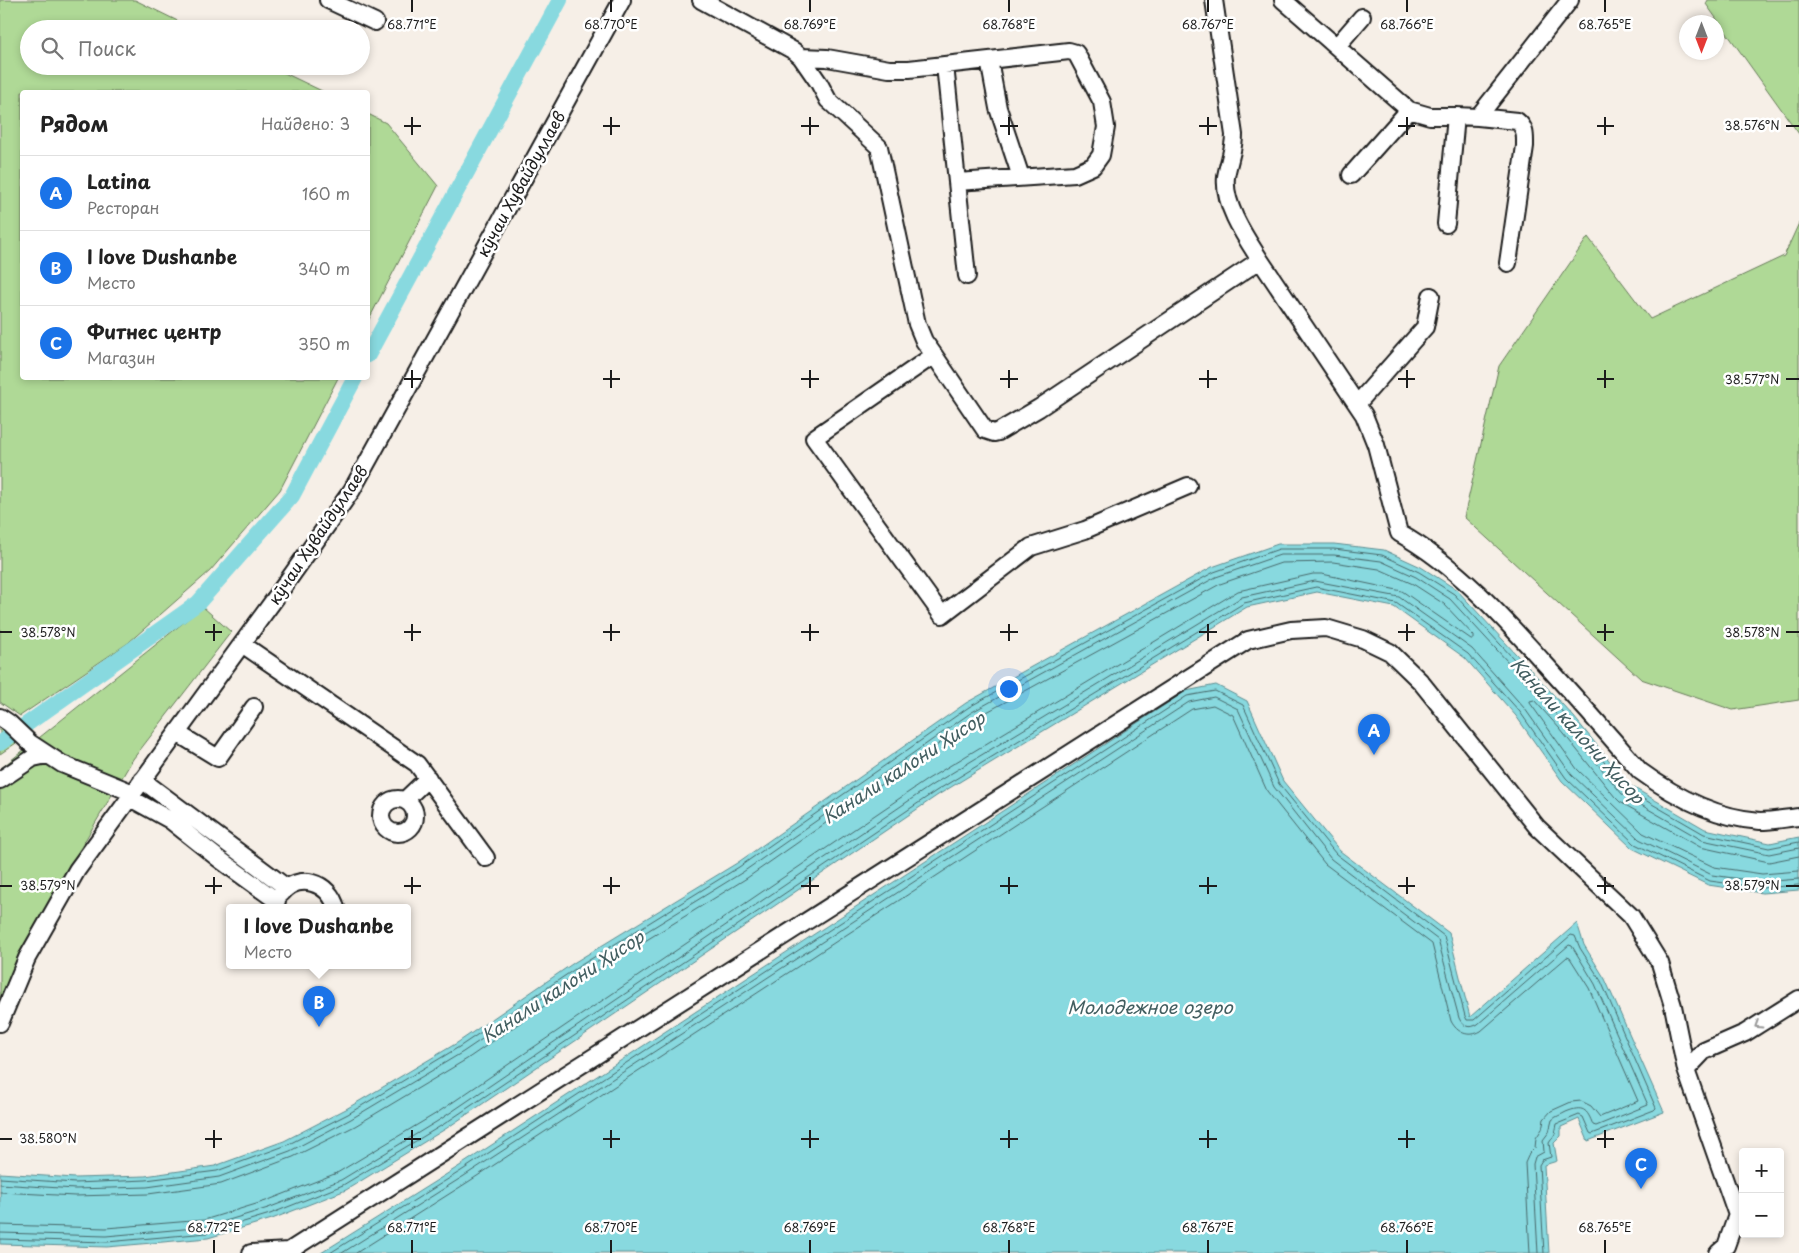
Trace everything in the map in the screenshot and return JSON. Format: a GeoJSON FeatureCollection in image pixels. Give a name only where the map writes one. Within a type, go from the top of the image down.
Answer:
{"type":"FeatureCollection","features":[{"type":"Feature","properties":{"kind":"street"},"geometry":{"type":"LineString","coordinates":[[328,0],[375,22]]}},
{"type":"Feature","properties":{"kind":"street","name":"кӯчаи Хувайдуллаев"},"geometry":{"type":"LineString","coordinates":[[0,1023],[28,958],[77,870],[352,490],[622,0]]}},
{"type":"Feature","properties":{"kind":"street"},"geometry":{"type":"LineString","coordinates":[[701,0],[785,44],[801,57],[828,100],[879,147],[917,324],[924,341],[985,430],[989,432],[998,432],[1039,408],[1260,260]]}},
{"type":"Feature","properties":{"kind":"street"},"geometry":{"type":"LineString","coordinates":[[1214,0],[1234,135],[1234,145],[1226,179],[1226,189],[1230,204],[1247,240],[1357,404],[1371,430],[1399,533],[1420,545],[1460,577],[1511,626],[1640,771],[1695,804],[1742,818],[1762,821],[1799,817]]}},
{"type":"Feature","properties":{"kind":"street"},"geometry":{"type":"LineString","coordinates":[[1283,0],[1409,110],[1430,116],[1478,117],[1517,121],[1522,125],[1525,130],[1525,146],[1508,263]]}},
{"type":"Feature","properties":{"kind":"street"},"geometry":{"type":"LineString","coordinates":[[1478,117],[1570,0]]}},
{"type":"Feature","properties":{"kind":"street"},"geometry":{"type":"LineString","coordinates":[[1337,46],[1362,17]]}},
{"type":"Feature","properties":{"kind":"street"},"geometry":{"type":"LineString","coordinates":[[801,57],[827,58],[889,69],[909,69],[1069,51],[1076,53],[1102,102],[1106,127],[1101,155],[1093,166],[1075,174],[958,182]]}},
{"type":"Feature","properties":{"kind":"street"},"geometry":{"type":"LineString","coordinates":[[989,60],[998,108],[1021,177]]}},
{"type":"Feature","properties":{"kind":"street"},"geometry":{"type":"LineString","coordinates":[[945,65],[967,276]]}},
{"type":"Feature","properties":{"kind":"street"},"geometry":{"type":"LineString","coordinates":[[1351,175],[1409,110]]}},
{"type":"Feature","properties":{"kind":"street"},"geometry":{"type":"LineString","coordinates":[[1446,224],[1456,116]]}},
{"type":"Feature","properties":{"kind":"street"},"geometry":{"type":"LineString","coordinates":[[1357,404],[1425,327],[1432,296]]}},
{"type":"Feature","properties":{"kind":"street"},"geometry":{"type":"LineString","coordinates":[[934,355],[814,438],[942,615],[1031,547],[1085,530],[1188,486]]}},
{"type":"Feature","properties":{"kind":"street"},"geometry":{"type":"LineString","coordinates":[[251,1253],[289,1251],[1248,640],[1290,630],[1326,628],[1363,639],[1390,652],[1420,681],[1537,827],[1631,916],[1660,963],[1674,1006],[1686,1070],[1737,1214],[1726,1246],[1718,1253]]}},
{"type":"Feature","properties":{"kind":"street"},"geometry":{"type":"LineString","coordinates":[[242,644],[417,764],[486,858]]}},
{"type":"Feature","properties":{"kind":"street"},"geometry":{"type":"LineString","coordinates":[[177,733],[218,758],[254,707]]}},
{"type":"Feature","properties":{"kind":"street"},"geometry":{"type":"LineString","coordinates":[[4,720],[30,743],[62,764],[135,790],[287,888]]}},
{"type":"Feature","properties":{"kind":"street"},"geometry":{"type":"LineString","coordinates":[[0,780],[33,758],[47,754]]}},
{"type":"Feature","properties":{"kind":"street"},"geometry":{"type":"LineString","coordinates":[[405,800],[428,778]]}},
{"type":"Feature","properties":{"kind":"street"},"geometry":{"type":"LineString","coordinates":[[135,790],[275,904]]}},
{"type":"Feature","properties":{"kind":"street"},"geometry":{"type":"LineString","coordinates":[[276,904],[282,892],[300,882],[311,882],[320,885],[328,892],[335,904]]}},
{"type":"Feature","properties":{"kind":"street"},"geometry":{"type":"LineString","coordinates":[[1686,1070],[1704,1051],[1745,1033],[1799,999]]}},
{"type":"Feature","properties":{"kind":"green space"},"geometry":{"type":"Polygon","coordinates":[[[0,0],[135,0],[176,20],[20,20],[20,75],[289,75],[320,90],[20,90],[20,380],[337,380],[280,490],[210,571],[128,643],[20,716],[0,702],[0,0]]]}},
{"type":"Feature","properties":{"kind":"green space"},"geometry":{"type":"Polygon","coordinates":[[[1708,0],[1799,0],[1799,134],[1724,29],[1724,15],[1714,15],[1706,4],[1708,0]]]}},
{"type":"Feature","properties":{"kind":"green space"},"geometry":{"type":"Polygon","coordinates":[[[370,115],[386,123],[438,186],[370,317],[370,115]]]}},
{"type":"Feature","properties":{"kind":"green space"},"geometry":{"type":"Polygon","coordinates":[[[1799,223],[1799,700],[1733,710],[1641,679],[1464,517],[1499,366],[1588,237],[1650,319],[1784,256],[1799,223]]]}},
{"type":"Feature","properties":{"kind":"green space"},"geometry":{"type":"Polygon","coordinates":[[[203,607],[231,632],[133,759],[63,878],[19,965],[0,1011],[0,769],[203,607]]]}},
{"type":"Feature","properties":{"kind":"green space"},"geometry":{"type":"Polygon","coordinates":[[[0,722],[22,739],[0,754],[0,722]]]}},
{"type":"Feature","properties":{"kind":"water","name":"Канали калони Ҳисор"},"geometry":{"type":"Polygon","coordinates":[[[1278,544],[1334,544],[1384,550],[1421,567],[1457,590],[1574,717],[1629,785],[1705,829],[1770,843],[1799,837],[1799,890],[1762,893],[1708,885],[1632,848],[1562,781],[1516,716],[1465,658],[1394,607],[1317,592],[1247,607],[938,795],[447,1128],[346,1190],[272,1219],[208,1238],[107,1247],[0,1244],[0,1173],[75,1178],[145,1176],[215,1166],[284,1141],[346,1109],[457,1043],[575,962],[737,863],[966,703],[1212,567],[1278,544]]]}},
{"type":"Feature","properties":{"kind":"water","name":"Молодежное озеро"},"geometry":{"type":"Polygon","coordinates":[[[1216,685],[1247,701],[1283,781],[1340,851],[1449,933],[1470,1017],[1577,923],[1584,945],[1605,979],[1664,1112],[1588,1141],[1579,1119],[1561,1127],[1561,1136],[1554,1143],[1557,1161],[1544,1165],[1549,1253],[321,1253],[458,1167],[1186,691],[1216,685]]]}},
{"type":"Feature","properties":{"kind":"waterway"},"geometry":{"type":"LineString","coordinates":[[370,351],[560,0]]}},
{"type":"Feature","properties":{"kind":"waterway"},"geometry":{"type":"LineString","coordinates":[[0,743],[198,603],[292,496],[354,380]]}},
{"type":"Feature","properties":{"kind":"place","name":"Latina"},"geometry":{"type":"Point","coordinates":[1374,755]}},
{"type":"Feature","properties":{"kind":"place","name":"I love Dushanbe"},"geometry":{"type":"Point","coordinates":[319,1027]}},
{"type":"Feature","properties":{"kind":"place","name":"Фитнес центр"},"geometry":{"type":"Point","coordinates":[1641,1189]}}]}
